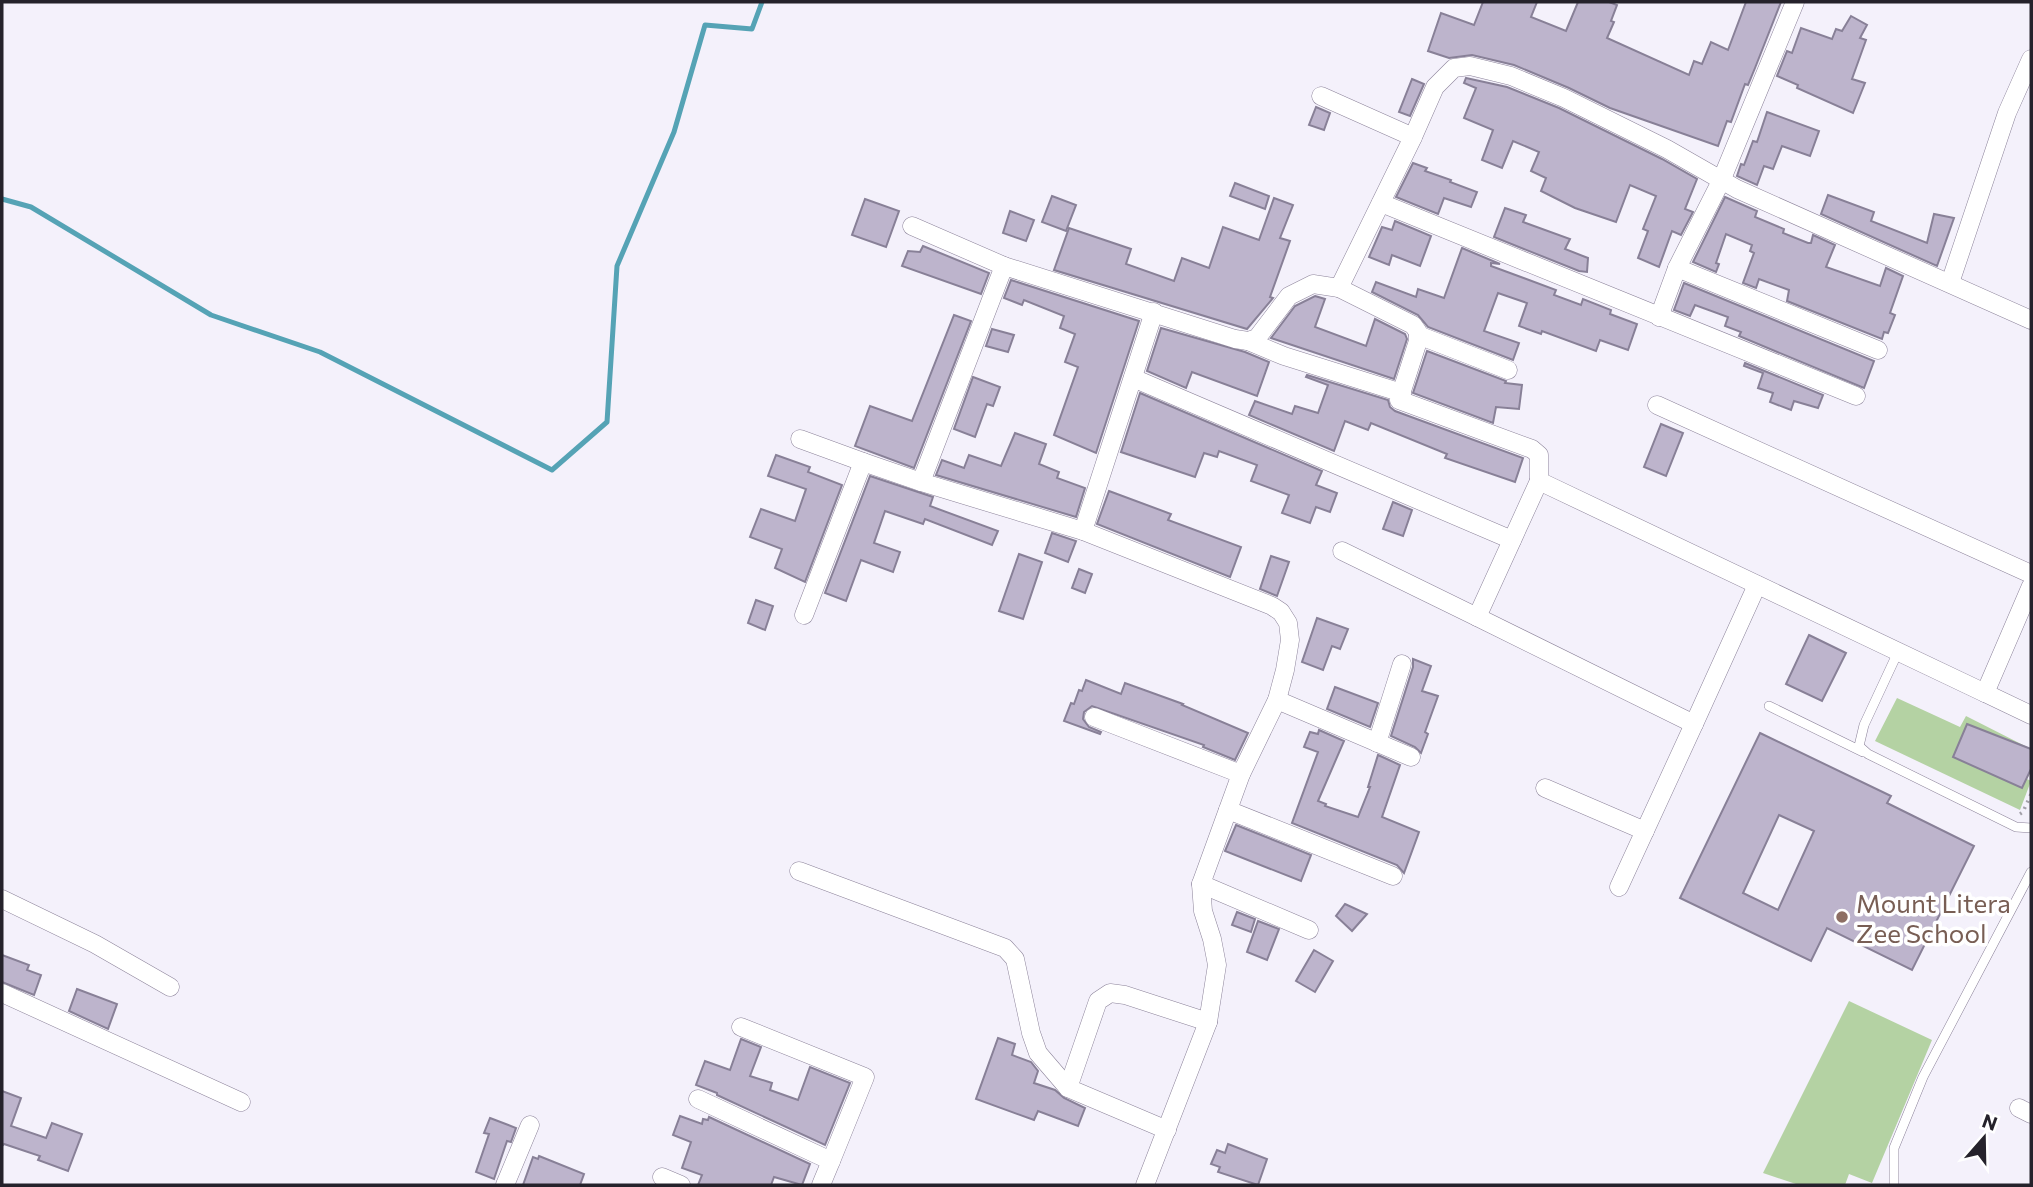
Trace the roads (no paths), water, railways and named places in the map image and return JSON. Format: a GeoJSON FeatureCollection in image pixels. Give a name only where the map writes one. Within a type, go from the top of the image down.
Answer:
{"type":"FeatureCollection","features":[{"type":"Feature","properties":{"kind":"street"},"geometry":{"type":"LineString","coordinates":[[1659,317],[1677,268],[1721,181],[1795,2]]}},
{"type":"Feature","properties":{"kind":"street"},"geometry":{"type":"LineString","coordinates":[[1950,283],[2007,114],[2031,59]]}},
{"type":"Feature","properties":{"kind":"street"},"geometry":{"type":"LineString","coordinates":[[1339,288],[1435,87],[1454,68],[1470,66],[1511,76],[1564,98],[1667,149],[1721,181],[2031,320]]}},
{"type":"Feature","properties":{"kind":"street"},"geometry":{"type":"LineString","coordinates":[[1321,96],[1413,137]]}},
{"type":"Feature","properties":{"kind":"street"},"geometry":{"type":"LineString","coordinates":[[1381,203],[1856,396]]}},
{"type":"Feature","properties":{"kind":"street"},"geometry":{"type":"LineString","coordinates":[[912,226],[1004,266],[1248,341],[1284,356],[1402,393]]}},
{"type":"Feature","properties":{"kind":"street"},"geometry":{"type":"LineString","coordinates":[[921,482],[1004,266]]}},
{"type":"Feature","properties":{"kind":"street"},"geometry":{"type":"LineString","coordinates":[[1677,268],[1878,350]]}},
{"type":"Feature","properties":{"kind":"street"},"geometry":{"type":"LineString","coordinates":[[1248,341],[1257,338],[1289,296],[1314,284],[1339,288],[1413,325],[1418,335],[1399,400],[1513,440],[1532,449],[1539,456],[1539,481],[1477,617]]}},
{"type":"Feature","properties":{"kind":"street"},"geometry":{"type":"LineString","coordinates":[[1083,531],[1154,312]]}},
{"type":"Feature","properties":{"kind":"street"},"geometry":{"type":"LineString","coordinates":[[1418,335],[1508,370]]}},
{"type":"Feature","properties":{"kind":"street"},"geometry":{"type":"LineString","coordinates":[[1133,378],[1512,540]]}},
{"type":"Feature","properties":{"kind":"street"},"geometry":{"type":"LineString","coordinates":[[1657,405],[2031,574]]}},
{"type":"Feature","properties":{"kind":"street"},"geometry":{"type":"LineString","coordinates":[[800,439],[921,482],[1083,531],[1272,606],[1281,612],[1288,623],[1290,640],[1277,701],[1241,774],[1201,884],[1203,911],[1217,965],[1208,1022],[1145,1185]]}},
{"type":"Feature","properties":{"kind":"street"},"geometry":{"type":"LineString","coordinates":[[804,615],[863,462]]}},
{"type":"Feature","properties":{"kind":"street"},"geometry":{"type":"LineString","coordinates":[[1539,481],[2031,715]]}},
{"type":"Feature","properties":{"kind":"street"},"geometry":{"type":"LineString","coordinates":[[1342,551],[1694,724]]}},
{"type":"Feature","properties":{"kind":"street"},"geometry":{"type":"LineString","coordinates":[[1619,887],[1757,585]]}},
{"type":"Feature","properties":{"kind":"street"},"geometry":{"type":"LineString","coordinates":[[1985,693],[2031,586]]}},
{"type":"Feature","properties":{"kind":"street"},"geometry":{"type":"LineString","coordinates":[[1377,743],[1402,664]]}},
{"type":"Feature","properties":{"kind":"street"},"geometry":{"type":"LineString","coordinates":[[1277,701],[1411,757]]}},
{"type":"Feature","properties":{"kind":"street"},"geometry":{"type":"LineString","coordinates":[[1094,717],[1241,774]]}},
{"type":"Feature","properties":{"kind":"street"},"geometry":{"type":"LineString","coordinates":[[1545,788],[1645,831]]}},
{"type":"Feature","properties":{"kind":"street"},"geometry":{"type":"LineString","coordinates":[[1228,810],[1393,876]]}},
{"type":"Feature","properties":{"kind":"street"},"geometry":{"type":"LineString","coordinates":[[799,871],[1005,948],[1015,959],[1038,1054],[1068,1088],[1167,1129]]}},
{"type":"Feature","properties":{"kind":"street"},"geometry":{"type":"LineString","coordinates":[[1201,884],[1309,930]]}},
{"type":"Feature","properties":{"kind":"street"},"geometry":{"type":"LineString","coordinates":[[2,898],[95,944],[170,987]]}},
{"type":"Feature","properties":{"kind":"street"},"geometry":{"type":"LineString","coordinates":[[2,993],[241,1102]]}},
{"type":"Feature","properties":{"kind":"street"},"geometry":{"type":"LineString","coordinates":[[1068,1088],[1098,1001],[1110,993],[1125,995],[1208,1022]]}},
{"type":"Feature","properties":{"kind":"street"},"geometry":{"type":"LineString","coordinates":[[741,1027],[865,1077],[821,1185]]}},
{"type":"Feature","properties":{"kind":"street"},"geometry":{"type":"LineString","coordinates":[[698,1099],[831,1161]]}},
{"type":"Feature","properties":{"kind":"street"},"geometry":{"type":"LineString","coordinates":[[505,1185],[530,1125]]}},
{"type":"Feature","properties":{"kind":"street"},"geometry":{"type":"LineString","coordinates":[[662,1177],[681,1185]]}},
{"type":"Feature","properties":{"kind":"lane"},"geometry":{"type":"LineString","coordinates":[[1868,754],[1859,746],[1860,736],[1898,652]]}},
{"type":"Feature","properties":{"kind":"lane"},"geometry":{"type":"LineString","coordinates":[[1769,706],[2031,836]]}},
{"type":"Feature","properties":{"kind":"lane"},"geometry":{"type":"LineString","coordinates":[[2016,827],[2031,828]]}},
{"type":"Feature","properties":{"kind":"lane"},"geometry":{"type":"LineString","coordinates":[[1894,1185],[1894,1148],[1923,1077],[2031,872]]}},
{"type":"Feature","properties":{"kind":"waterway"},"geometry":{"type":"LineString","coordinates":[[2,199],[31,207],[211,315],[320,352],[552,470],[607,422],[617,266],[674,132],[705,25],[752,29],[762,2]]}},
{"type":"Feature","properties":{"kind":"place","name":"Mount Litera Zee School"},"geometry":{"type":"Point","coordinates":[1842,917]}}]}
